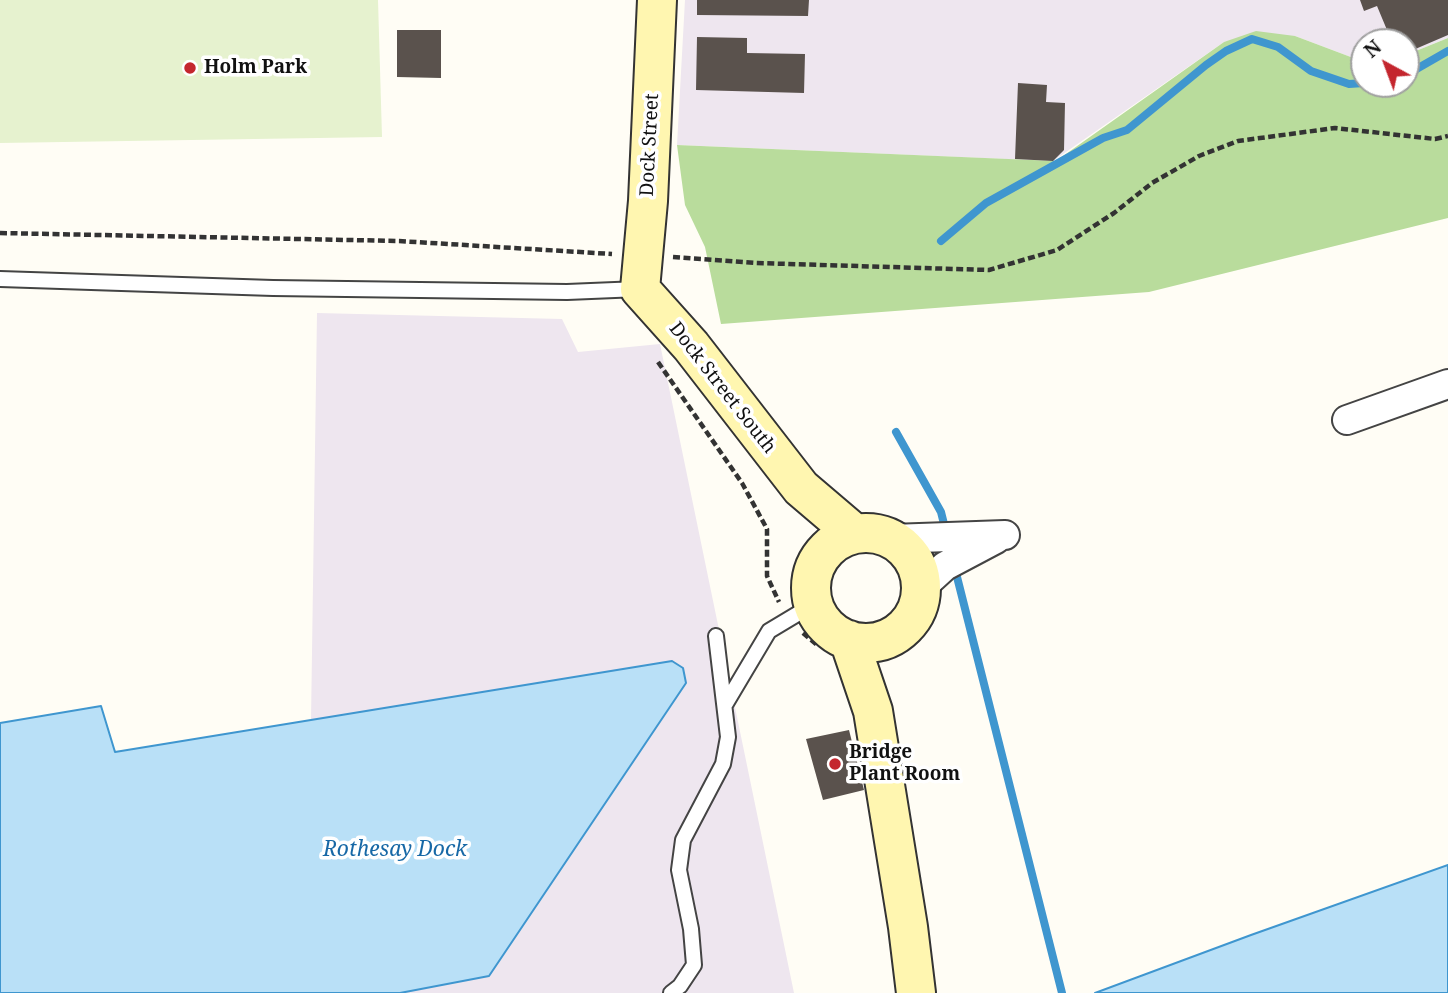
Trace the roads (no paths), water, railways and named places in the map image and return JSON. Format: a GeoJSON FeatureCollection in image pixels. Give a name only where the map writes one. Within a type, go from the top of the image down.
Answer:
{"type":"FeatureCollection","features":[{"type":"Feature","properties":{"kind":"street","name":"Dock Street"},"geometry":{"type":"LineString","coordinates":[[642,272],[657,0]]}},
{"type":"Feature","properties":{"kind":"street","name":"Dock Street South"},"geometry":{"type":"LineString","coordinates":[[642,272],[691,346],[801,488],[873,537]]}},
{"type":"Feature","properties":{"kind":"street"},"geometry":{"type":"LineString","coordinates":[[1347,420],[1448,384]]}},
{"type":"Feature","properties":{"kind":"street","name":"Dock Street South"},"geometry":{"type":"LineString","coordinates":[[801,488],[819,560]]}},
{"type":"Feature","properties":{"kind":"street"},"geometry":{"type":"LineString","coordinates":[[916,993],[873,711],[836,645],[834,632],[822,620],[801,612],[819,560],[828,548],[841,539],[1005,535],[945,566],[922,587]]}},
{"type":"Feature","properties":{"kind":"street"},"geometry":{"type":"LineString","coordinates":[[836,645],[877,642],[891,637],[904,628],[914,616],[920,602],[922,587],[912,557],[901,545],[873,537]]}},
{"type":"Feature","properties":{"kind":"street"},"geometry":{"type":"LineString","coordinates":[[873,711],[891,637]]}},
{"type":"Feature","properties":{"kind":"lane"},"geometry":{"type":"LineString","coordinates":[[0,279],[273,288],[567,292],[642,272]]}},
{"type":"Feature","properties":{"kind":"lane"},"geometry":{"type":"LineString","coordinates":[[725,705],[769,631],[801,612]]}},
{"type":"Feature","properties":{"kind":"lane"},"geometry":{"type":"LineString","coordinates":[[671,993],[680,986],[694,965],[691,929],[679,870],[683,840],[723,764],[728,737],[716,636]]}},
{"type":"Feature","properties":{"kind":"water","name":"Rothesay Dock"},"geometry":{"type":"Polygon","coordinates":[[[672,661],[683,668],[686,683],[489,976],[400,993],[0,993],[0,723],[101,706],[115,752],[672,661]]]}},
{"type":"Feature","properties":{"kind":"water"},"geometry":{"type":"Polygon","coordinates":[[[1448,865],[1448,993],[1095,993],[1251,935],[1448,865]]]}},
{"type":"Feature","properties":{"kind":"waterway"},"geometry":{"type":"LineString","coordinates":[[941,241],[986,203],[1103,138],[1127,130],[1206,65],[1226,51],[1252,39],[1278,47],[1311,71],[1350,84]]}},
{"type":"Feature","properties":{"kind":"waterway"},"geometry":{"type":"LineString","coordinates":[[1420,67],[1448,51]]}},
{"type":"Feature","properties":{"kind":"waterway"},"geometry":{"type":"LineString","coordinates":[[896,432],[941,512],[946,532]]}},
{"type":"Feature","properties":{"kind":"waterway"},"geometry":{"type":"LineString","coordinates":[[954,565],[1062,993]]}},
{"type":"Feature","properties":{"kind":"place","name":"Holm Park"},"geometry":{"type":"Point","coordinates":[190,68]}},
{"type":"Feature","properties":{"kind":"place","name":"Bridge Plant Room"},"geometry":{"type":"Point","coordinates":[835,764]}}]}
